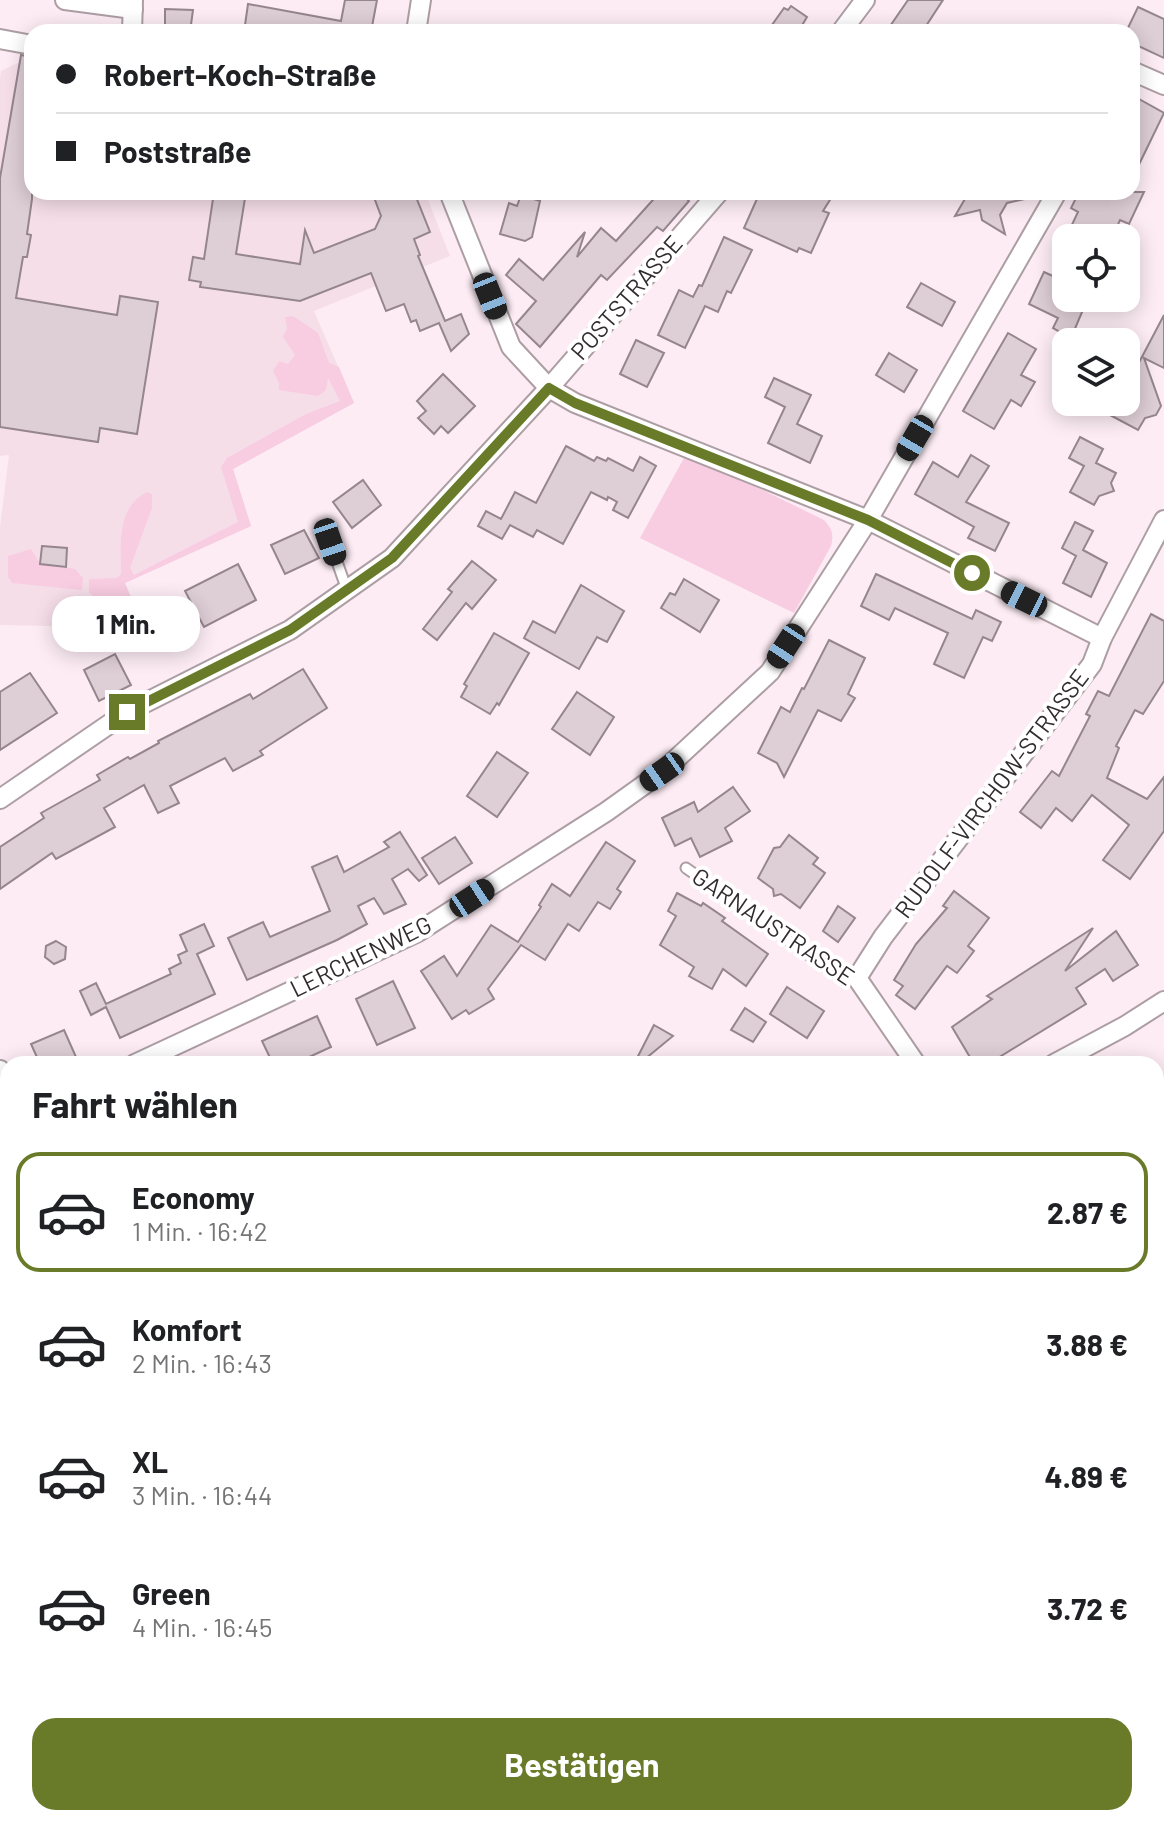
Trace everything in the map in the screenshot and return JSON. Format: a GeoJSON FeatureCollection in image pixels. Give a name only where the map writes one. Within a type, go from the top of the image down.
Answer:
{"type":"FeatureCollection","features":[{"type":"Feature","properties":{"kind":"street"},"geometry":{"type":"LineString","coordinates":[[65,0],[133,5]]}},
{"type":"Feature","properties":{"kind":"street"},"geometry":{"type":"LineString","coordinates":[[417,24],[421,0]]}},
{"type":"Feature","properties":{"kind":"street"},"geometry":{"type":"LineString","coordinates":[[847,24],[865,0]]}},
{"type":"Feature","properties":{"kind":"street"},"geometry":{"type":"LineString","coordinates":[[0,39],[24,44]]}},
{"type":"Feature","properties":{"kind":"street"},"geometry":{"type":"LineString","coordinates":[[1140,74],[1164,85]]}},
{"type":"Feature","properties":{"kind":"street"},"geometry":{"type":"LineString","coordinates":[[452,200],[511,347],[549,388],[575,403],[868,520],[1102,638]]}},
{"type":"Feature","properties":{"kind":"street","name":"POSTSTRASSE"},"geometry":{"type":"LineString","coordinates":[[0,799],[127,712],[290,630],[392,558],[549,388],[712,200]]}},
{"type":"Feature","properties":{"kind":"street","name":"LERCHENWEG"},"geometry":{"type":"LineString","coordinates":[[152,1056],[418,932],[606,812],[662,772],[770,672],[868,520],[1052,200]]}},
{"type":"Feature","properties":{"kind":"street","name":"RUDOLF-VIRCHOW-STRASSE"},"geometry":{"type":"LineString","coordinates":[[857,978],[883,937],[1092,664],[1102,638],[1164,520]]}},
{"type":"Feature","properties":{"kind":"street","name":"GARNAUSTRASSE"},"geometry":{"type":"LineString","coordinates":[[857,978],[911,1056]]}},
{"type":"Feature","properties":{"kind":"street"},"geometry":{"type":"LineString","coordinates":[[1069,1056],[1164,1001]]}},
{"type":"Feature","properties":{"kind":"lane"},"geometry":{"type":"LineString","coordinates":[[330,542],[347,590]]}},
{"type":"Feature","properties":{"kind":"lane","name":"GARNAUSTRASSE"},"geometry":{"type":"LineString","coordinates":[[686,868],[830,970],[857,978]]}},
{"type":"Feature","properties":{"kind":"shaded area"},"geometry":{"type":"Polygon","coordinates":[[[20,62],[24,105],[24,200],[428,200],[450,256],[314,311],[354,403],[233,469],[251,526],[125,583],[144,628],[0,625],[0,527],[9,455],[0,456],[1,71],[20,62]]]}},
{"type":"Feature","properties":{"kind":"shaded area"},"geometry":{"type":"Polygon","coordinates":[[[293,316],[318,333],[329,363],[339,367],[354,403],[233,469],[251,526],[125,583],[144,628],[90,627],[89,599],[93,595],[89,593],[89,579],[117,578],[121,574],[122,528],[130,507],[137,499],[147,492],[152,494],[152,508],[130,568],[134,575],[238,522],[221,467],[227,458],[306,414],[340,401],[328,378],[326,390],[318,396],[279,390],[273,371],[279,361],[288,364],[295,355],[283,337],[287,328],[285,317],[293,316]]]}},
{"type":"Feature","properties":{"kind":"shaded area"},"geometry":{"type":"Polygon","coordinates":[[[684,458],[709,464],[824,520],[829,526],[831,546],[794,613],[640,538],[684,458]]]}},
{"type":"Feature","properties":{"kind":"shaded area"},"geometry":{"type":"Polygon","coordinates":[[[31,549],[40,564],[75,569],[83,578],[82,590],[12,583],[8,577],[8,556],[31,549]]]}},
{"type":"Feature","properties":{"kind":"building"},"geometry":{"type":"Polygon","coordinates":[[[345,0],[377,0],[372,24],[245,24],[248,4],[341,21],[345,0]]]}},
{"type":"Feature","properties":{"kind":"building"},"geometry":{"type":"Polygon","coordinates":[[[908,0],[943,0],[927,24],[892,24],[908,0]]]}},
{"type":"Feature","properties":{"kind":"building"},"geometry":{"type":"Polygon","coordinates":[[[791,6],[807,17],[803,24],[773,24],[784,8],[788,10],[791,6]]]}},
{"type":"Feature","properties":{"kind":"building"},"geometry":{"type":"Polygon","coordinates":[[[1138,7],[1164,19],[1164,58],[1140,47],[1140,24],[1130,24],[1138,7]]]}},
{"type":"Feature","properties":{"kind":"building"},"geometry":{"type":"Polygon","coordinates":[[[165,9],[193,10],[191,24],[165,24],[165,9]]]}},
{"type":"Feature","properties":{"kind":"building"},"geometry":{"type":"Polygon","coordinates":[[[21,55],[24,56],[24,200],[32,200],[27,234],[31,235],[27,257],[23,257],[16,298],[117,315],[120,296],[158,302],[137,434],[100,428],[98,442],[0,427],[0,178],[21,55]]]}},
{"type":"Feature","properties":{"kind":"building"},"geometry":{"type":"Polygon","coordinates":[[[1140,100],[1164,113],[1140,162],[1140,100]]]}},
{"type":"Feature","properties":{"kind":"building"},"geometry":{"type":"Polygon","coordinates":[[[1140,192],[1144,192],[1129,224],[1120,220],[1118,224],[1072,224],[1078,212],[1071,208],[1075,200],[1140,200],[1140,192]]]}},
{"type":"Feature","properties":{"kind":"building"},"geometry":{"type":"Polygon","coordinates":[[[213,200],[245,200],[236,254],[300,264],[305,230],[314,253],[375,229],[381,216],[375,200],[417,200],[430,232],[414,239],[418,256],[445,321],[461,314],[469,334],[451,351],[439,323],[420,331],[416,320],[411,322],[404,304],[386,311],[371,273],[300,301],[200,287],[201,282],[189,280],[193,257],[204,259],[213,200]]]}},
{"type":"Feature","properties":{"kind":"building"},"geometry":{"type":"Polygon","coordinates":[[[519,200],[540,201],[532,237],[525,241],[500,234],[509,203],[517,206],[519,200]]]}},
{"type":"Feature","properties":{"kind":"building"},"geometry":{"type":"Polygon","coordinates":[[[653,200],[689,201],[663,231],[657,227],[607,280],[601,275],[540,347],[516,324],[536,301],[506,275],[519,259],[543,280],[585,232],[577,257],[601,228],[616,241],[653,200]]]}},
{"type":"Feature","properties":{"kind":"building"},"geometry":{"type":"Polygon","coordinates":[[[756,200],[830,200],[823,211],[829,213],[811,253],[799,248],[797,252],[744,228],[756,200]]]}},
{"type":"Feature","properties":{"kind":"building"},"geometry":{"type":"Polygon","coordinates":[[[964,200],[1020,200],[1007,203],[1000,215],[1005,234],[982,220],[980,210],[955,216],[964,200]]]}},
{"type":"Feature","properties":{"kind":"building"},"geometry":{"type":"Polygon","coordinates":[[[724,237],[752,250],[731,293],[727,291],[718,312],[705,306],[685,348],[658,335],[679,290],[693,297],[699,285],[702,286],[724,237]]]}},
{"type":"Feature","properties":{"kind":"building"},"geometry":{"type":"Polygon","coordinates":[[[1044,272],[1052,276],[1052,312],[1082,312],[1075,328],[1053,328],[1058,318],[1029,304],[1044,272]]]}},
{"type":"Feature","properties":{"kind":"building"},"geometry":{"type":"Polygon","coordinates":[[[921,283],[955,302],[942,326],[907,307],[921,283]]]}},
{"type":"Feature","properties":{"kind":"building"},"geometry":{"type":"Polygon","coordinates":[[[1164,315],[1164,368],[1144,358],[1161,406],[1156,415],[1145,418],[1138,430],[1112,416],[1140,416],[1140,361],[1164,315]]]}},
{"type":"Feature","properties":{"kind":"building"},"geometry":{"type":"Polygon","coordinates":[[[1008,333],[1036,349],[1021,375],[1035,382],[1021,406],[1011,400],[994,429],[963,411],[1008,333]]]}},
{"type":"Feature","properties":{"kind":"building"},"geometry":{"type":"Polygon","coordinates":[[[636,340],[664,353],[647,387],[620,374],[636,340]]]}},
{"type":"Feature","properties":{"kind":"building"},"geometry":{"type":"Polygon","coordinates":[[[889,353],[917,370],[904,392],[876,375],[889,353]]]}},
{"type":"Feature","properties":{"kind":"building"},"geometry":{"type":"Polygon","coordinates":[[[443,374],[475,406],[448,433],[441,426],[434,434],[418,418],[426,411],[417,401],[443,374]]]}},
{"type":"Feature","properties":{"kind":"building"},"geometry":{"type":"Polygon","coordinates":[[[774,378],[811,395],[797,424],[822,436],[810,463],[768,443],[785,407],[765,397],[774,378]]]}},
{"type":"Feature","properties":{"kind":"building"},"geometry":{"type":"Polygon","coordinates":[[[1080,437],[1103,449],[1096,463],[1116,473],[1111,483],[1114,491],[1099,496],[1094,505],[1070,492],[1084,466],[1069,458],[1080,437]]]}},
{"type":"Feature","properties":{"kind":"building"},"geometry":{"type":"Polygon","coordinates":[[[566,446],[594,461],[597,457],[606,461],[608,458],[633,471],[640,457],[656,466],[628,518],[613,510],[617,502],[591,492],[563,544],[537,530],[533,537],[510,525],[502,539],[478,526],[486,511],[501,519],[515,492],[536,503],[566,446]]]}},
{"type":"Feature","properties":{"kind":"building"},"geometry":{"type":"Polygon","coordinates":[[[971,455],[989,466],[966,502],[1009,523],[995,551],[968,538],[974,527],[915,494],[933,462],[958,477],[971,455]]]}},
{"type":"Feature","properties":{"kind":"building"},"geometry":{"type":"Polygon","coordinates":[[[363,480],[381,505],[352,528],[333,502],[363,480]]]}},
{"type":"Feature","properties":{"kind":"building"},"geometry":{"type":"Polygon","coordinates":[[[1075,522],[1093,531],[1083,550],[1107,563],[1091,597],[1063,583],[1076,556],[1062,548],[1075,522]]]}},
{"type":"Feature","properties":{"kind":"building"},"geometry":{"type":"Polygon","coordinates":[[[304,530],[319,558],[285,574],[271,545],[304,530]]]}},
{"type":"Feature","properties":{"kind":"building"},"geometry":{"type":"Polygon","coordinates":[[[42,546],[67,548],[66,567],[40,564],[42,546]]]}},
{"type":"Feature","properties":{"kind":"building"},"geometry":{"type":"Polygon","coordinates":[[[472,561],[496,580],[472,609],[466,603],[437,640],[423,629],[452,592],[448,589],[472,561]]]}},
{"type":"Feature","properties":{"kind":"building"},"geometry":{"type":"Polygon","coordinates":[[[238,564],[256,600],[204,627],[185,591],[238,564]]]}},
{"type":"Feature","properties":{"kind":"building"},"geometry":{"type":"Polygon","coordinates":[[[876,574],[972,619],[976,610],[1001,622],[992,641],[983,637],[964,678],[934,664],[948,633],[895,608],[889,620],[861,606],[876,574]]]}},
{"type":"Feature","properties":{"kind":"building"},"geometry":{"type":"Polygon","coordinates":[[[684,579],[719,600],[700,632],[661,608],[670,593],[675,595],[684,579]]]}},
{"type":"Feature","properties":{"kind":"building"},"geometry":{"type":"Polygon","coordinates":[[[581,585],[624,611],[607,642],[597,637],[579,669],[524,638],[533,621],[555,633],[581,585]]]}},
{"type":"Feature","properties":{"kind":"building"},"geometry":{"type":"Polygon","coordinates":[[[1151,614],[1164,621],[1164,681],[1143,714],[1135,710],[1116,746],[1119,748],[1107,778],[1147,799],[1164,777],[1164,831],[1130,879],[1103,860],[1129,825],[1092,795],[1072,821],[1056,808],[1041,828],[1020,812],[1052,771],[1059,776],[1090,716],[1086,714],[1098,691],[1109,696],[1151,614]]]}},
{"type":"Feature","properties":{"kind":"building"},"geometry":{"type":"Polygon","coordinates":[[[494,633],[529,653],[499,705],[497,703],[490,714],[461,697],[467,686],[464,684],[494,633]]]}},
{"type":"Feature","properties":{"kind":"building"},"geometry":{"type":"Polygon","coordinates":[[[829,640],[865,658],[848,694],[855,698],[841,721],[818,710],[784,777],[777,763],[758,753],[781,707],[790,712],[829,640]]]}},
{"type":"Feature","properties":{"kind":"building"},"geometry":{"type":"Polygon","coordinates":[[[115,654],[131,685],[99,701],[84,670],[115,654]]]}},
{"type":"Feature","properties":{"kind":"building"},"geometry":{"type":"Polygon","coordinates":[[[303,669],[327,708],[260,751],[263,755],[233,771],[225,758],[170,786],[179,803],[158,813],[144,785],[104,808],[115,827],[56,859],[52,853],[0,889],[0,847],[44,818],[41,813],[100,780],[97,775],[128,757],[130,759],[158,741],[250,694],[253,699],[303,669]]]}},
{"type":"Feature","properties":{"kind":"building"},"geometry":{"type":"Polygon","coordinates":[[[30,673],[57,713],[0,750],[0,692],[30,673]]]}},
{"type":"Feature","properties":{"kind":"building"},"geometry":{"type":"Polygon","coordinates":[[[577,692],[614,717],[590,755],[552,729],[577,692]]]}},
{"type":"Feature","properties":{"kind":"building"},"geometry":{"type":"Polygon","coordinates":[[[497,752],[528,773],[497,817],[467,796],[497,752]]]}},
{"type":"Feature","properties":{"kind":"building"},"geometry":{"type":"Polygon","coordinates":[[[733,787],[750,811],[725,828],[732,841],[700,857],[691,838],[675,846],[662,818],[694,802],[698,812],[733,787]]]}},
{"type":"Feature","properties":{"kind":"building"},"geometry":{"type":"Polygon","coordinates":[[[400,832],[427,875],[419,881],[408,869],[392,879],[406,904],[384,914],[374,898],[358,906],[367,924],[247,980],[228,938],[263,922],[270,937],[330,911],[312,867],[337,856],[344,872],[389,847],[384,842],[400,832]]]}},
{"type":"Feature","properties":{"kind":"building"},"geometry":{"type":"Polygon","coordinates":[[[789,835],[818,858],[813,864],[825,873],[800,908],[781,894],[774,896],[773,889],[758,878],[774,848],[780,847],[789,835]]]}},
{"type":"Feature","properties":{"kind":"building"},"geometry":{"type":"Polygon","coordinates":[[[455,837],[472,863],[439,884],[422,858],[455,837]]]}},
{"type":"Feature","properties":{"kind":"building"},"geometry":{"type":"Polygon","coordinates":[[[606,842],[635,861],[617,889],[621,892],[610,909],[598,902],[579,931],[568,924],[545,960],[521,945],[488,989],[494,999],[469,1014],[466,1010],[452,1019],[421,971],[444,956],[457,976],[491,925],[518,942],[552,884],[570,896],[606,842]]]}},
{"type":"Feature","properties":{"kind":"building"},"geometry":{"type":"Polygon","coordinates":[[[954,891],[989,918],[968,946],[974,951],[957,973],[947,966],[915,1009],[896,995],[903,986],[894,980],[916,944],[947,908],[943,906],[954,891]]]}},
{"type":"Feature","properties":{"kind":"building"},"geometry":{"type":"Polygon","coordinates":[[[677,893],[701,906],[703,903],[725,918],[722,921],[768,954],[746,986],[723,969],[712,989],[689,976],[694,967],[660,945],[676,916],[668,911],[677,893]]]}},
{"type":"Feature","properties":{"kind":"building"},"geometry":{"type":"Polygon","coordinates":[[[838,906],[855,918],[838,942],[823,931],[838,906]]]}},
{"type":"Feature","properties":{"kind":"building"},"geometry":{"type":"Polygon","coordinates":[[[204,924],[214,946],[197,954],[215,994],[120,1038],[106,1007],[91,1015],[80,991],[96,983],[106,1004],[171,974],[169,969],[181,963],[178,955],[187,951],[180,935],[204,924]]]}},
{"type":"Feature","properties":{"kind":"building"},"geometry":{"type":"Polygon","coordinates":[[[1093,928],[1065,971],[1116,931],[1138,965],[1113,981],[1105,969],[1076,988],[1086,1004],[1001,1056],[969,1056],[952,1027],[992,999],[987,996],[1093,928]]]}},
{"type":"Feature","properties":{"kind":"building"},"geometry":{"type":"Polygon","coordinates":[[[56,941],[66,947],[65,959],[54,964],[45,957],[46,946],[56,941]]]}},
{"type":"Feature","properties":{"kind":"building"},"geometry":{"type":"Polygon","coordinates":[[[393,981],[415,1028],[377,1045],[356,999],[393,981]]]}},
{"type":"Feature","properties":{"kind":"building"},"geometry":{"type":"Polygon","coordinates":[[[787,987],[824,1011],[807,1038],[770,1014],[787,987]]]}},
{"type":"Feature","properties":{"kind":"building"},"geometry":{"type":"Polygon","coordinates":[[[745,1008],[766,1022],[753,1042],[731,1030],[745,1008]]]}},
{"type":"Feature","properties":{"kind":"building"},"geometry":{"type":"Polygon","coordinates":[[[317,1016],[331,1047],[311,1056],[269,1056],[262,1041],[317,1016]]]}},
{"type":"Feature","properties":{"kind":"building"},"geometry":{"type":"Polygon","coordinates":[[[654,1025],[673,1036],[649,1056],[638,1056],[654,1025]]]}},
{"type":"Feature","properties":{"kind":"building"},"geometry":{"type":"Polygon","coordinates":[[[64,1030],[76,1056],[36,1056],[31,1044],[64,1030]]]}},
{"type":"Feature","properties":{"kind":"route"},"geometry":{"type":"LineString","coordinates":[[127,712],[290,630],[392,558],[549,388],[575,403],[868,520],[972,573]]}}]}
